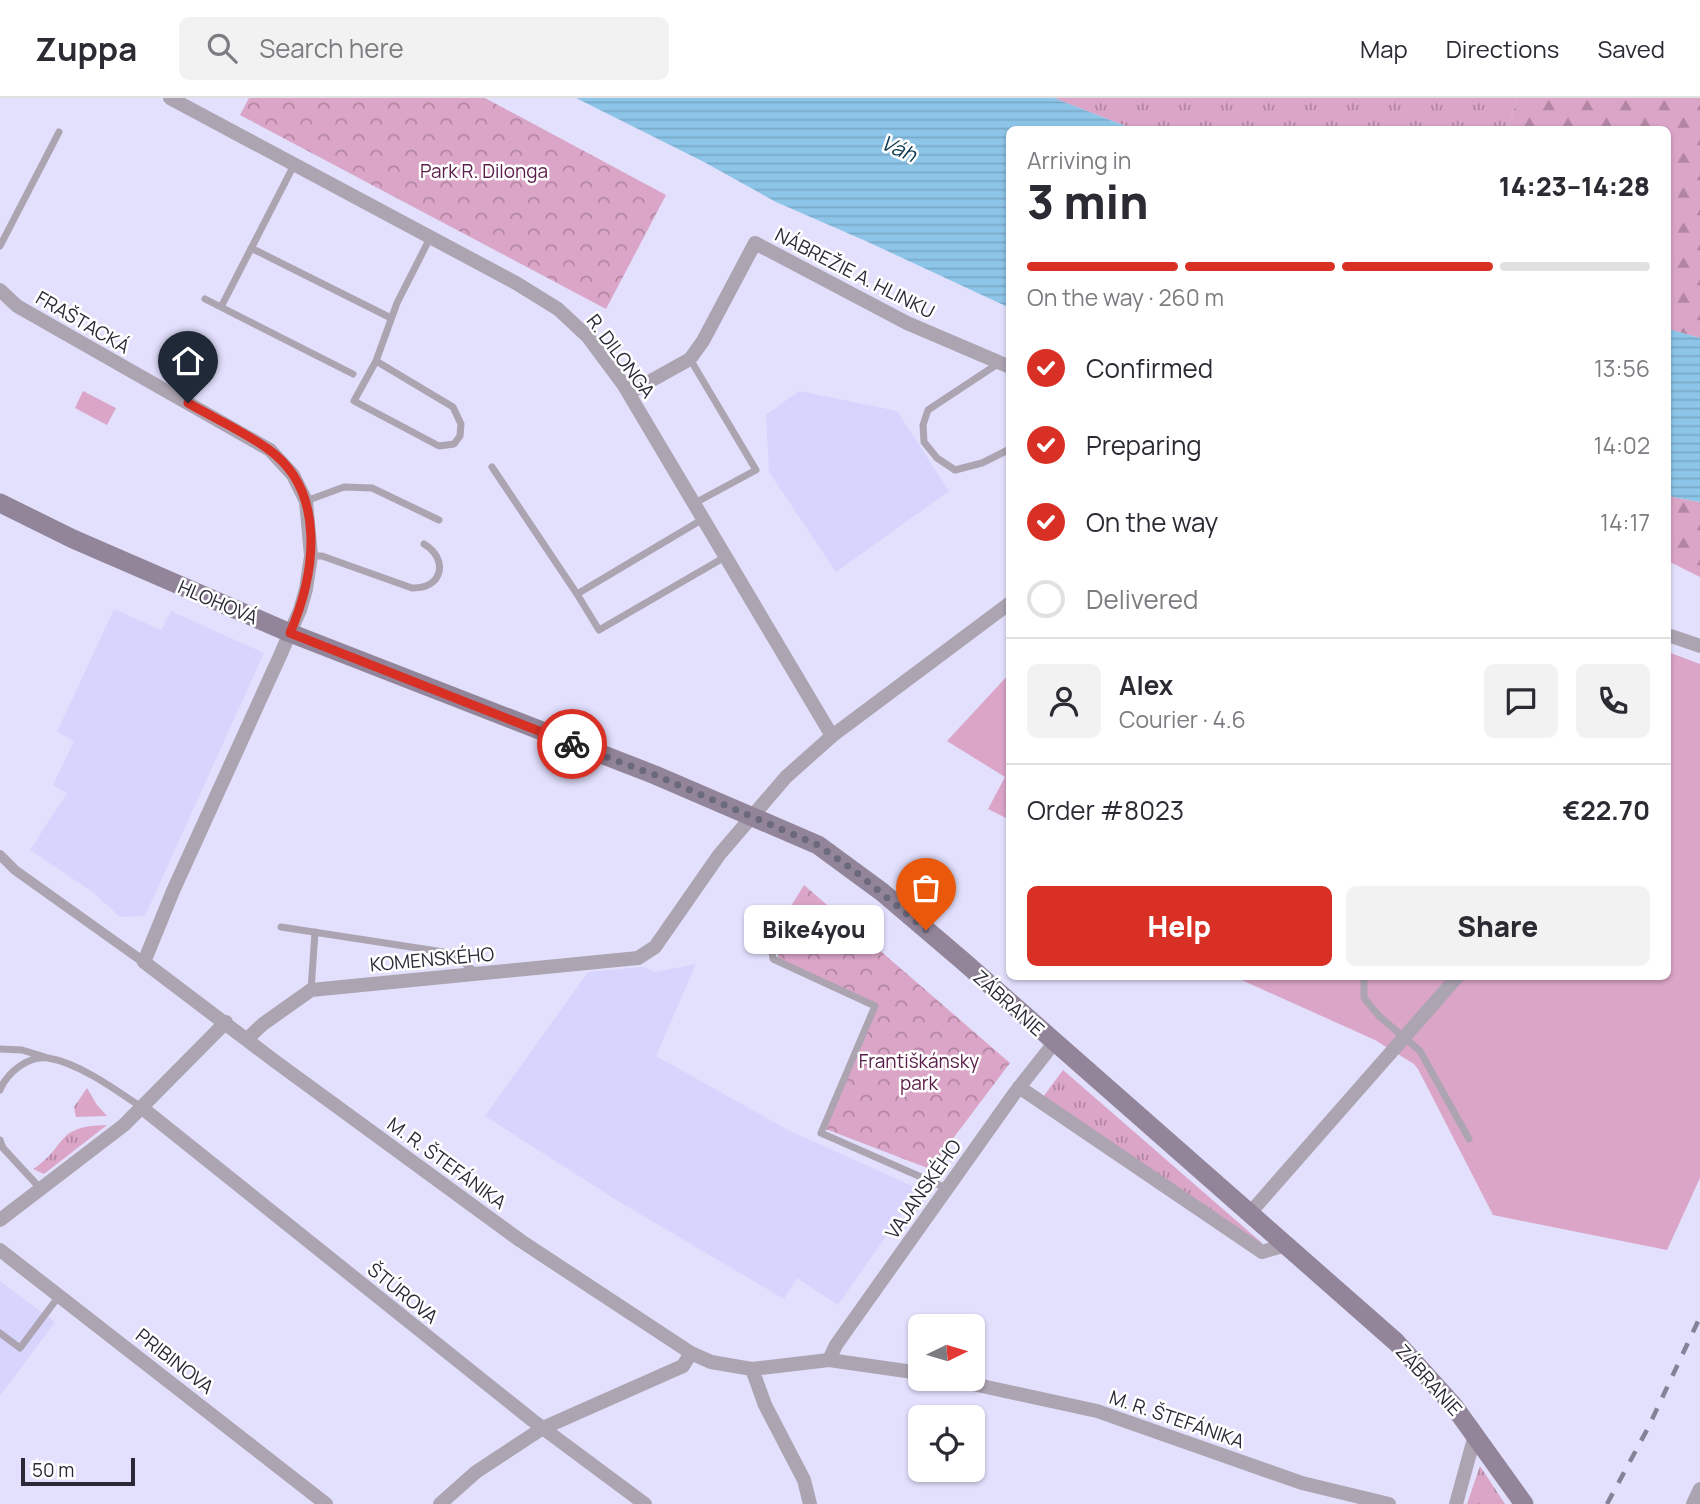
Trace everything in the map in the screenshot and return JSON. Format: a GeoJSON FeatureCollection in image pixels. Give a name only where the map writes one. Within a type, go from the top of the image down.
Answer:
{"type":"FeatureCollection","features":[{"type":"Feature","properties":{"kind":"main road","name":"HLOHOVÁ"},"geometry":{"type":"LineString","coordinates":[[0,503],[73,539],[290,633],[655,775],[751,817]]}},
{"type":"Feature","properties":{"kind":"main road","name":"ZÁBRANIE"},"geometry":{"type":"LineString","coordinates":[[751,817],[818,845],[856,872],[953,953],[1396,1342],[1437,1385],[1524,1504]]}},
{"type":"Feature","properties":{"kind":"street","name":"R. DILONGA"},"geometry":{"type":"LineString","coordinates":[[170,98],[516,283],[558,309],[587,337],[629,393],[832,736]]}},
{"type":"Feature","properties":{"kind":"street","name":"NÁBREŽIE A. HLINKU"},"geometry":{"type":"LineString","coordinates":[[629,393],[691,359],[755,243],[907,323],[1005,365]]}},
{"type":"Feature","properties":{"kind":"street","name":"FRAŠTACKÁ"},"geometry":{"type":"LineString","coordinates":[[0,290],[17,306],[270,450],[293,475],[306,501],[311,556],[302,604],[173,891],[144,962]]}},
{"type":"Feature","properties":{"kind":"street"},"geometry":{"type":"LineString","coordinates":[[751,817],[786,777],[832,736],[1006,606]]}},
{"type":"Feature","properties":{"kind":"street"},"geometry":{"type":"LineString","coordinates":[[1671,636],[1700,646]]}},
{"type":"Feature","properties":{"kind":"street","name":"KOMENSKÉHO"},"geometry":{"type":"LineString","coordinates":[[247,1039],[262,1024],[311,990],[638,958],[655,947],[719,855],[751,817]]}},
{"type":"Feature","properties":{"kind":"street","name":"M. R. ŠTEFÁNIKA"},"geometry":{"type":"LineString","coordinates":[[0,855],[15,870],[521,1241],[691,1353],[711,1362],[752,1369],[829,1360],[908,1371]]}},
{"type":"Feature","properties":{"kind":"street"},"geometry":{"type":"LineString","coordinates":[[1250,1213],[1455,980]]}},
{"type":"Feature","properties":{"kind":"street"},"geometry":{"type":"LineString","coordinates":[[0,1220],[124,1125],[226,1023]]}},
{"type":"Feature","properties":{"kind":"street","name":"VAJANSKÉHO"},"geometry":{"type":"LineString","coordinates":[[829,1360],[836,1345],[1019,1087],[1054,1043]]}},
{"type":"Feature","properties":{"kind":"street"},"geometry":{"type":"LineString","coordinates":[[1019,1087],[1262,1252],[1286,1245]]}},
{"type":"Feature","properties":{"kind":"street","name":"ŠTÚROVA"},"geometry":{"type":"LineString","coordinates":[[141,1107],[542,1428],[645,1504]]}},
{"type":"Feature","properties":{"kind":"street","name":"PRIBINOVA"},"geometry":{"type":"LineString","coordinates":[[0,1250],[326,1504]]}},
{"type":"Feature","properties":{"kind":"street"},"geometry":{"type":"LineString","coordinates":[[440,1504],[476,1472],[542,1428],[683,1366],[691,1353]]}},
{"type":"Feature","properties":{"kind":"street"},"geometry":{"type":"LineString","coordinates":[[752,1369],[765,1405],[804,1480],[810,1504]]}},
{"type":"Feature","properties":{"kind":"street","name":"M. R. ŠTEFÁNIKA"},"geometry":{"type":"LineString","coordinates":[[985,1387],[1097,1411],[1302,1483],[1389,1504]]}},
{"type":"Feature","properties":{"kind":"street"},"geometry":{"type":"LineString","coordinates":[[1456,1504],[1475,1434]]}},
{"type":"Feature","properties":{"kind":"street"},"geometry":{"type":"LineString","coordinates":[[1693,1504],[1700,1489]]}},
{"type":"Feature","properties":{"kind":"lane"},"geometry":{"type":"LineString","coordinates":[[0,246],[59,132]]}},
{"type":"Feature","properties":{"kind":"lane"},"geometry":{"type":"LineString","coordinates":[[220,307],[294,165]]}},
{"type":"Feature","properties":{"kind":"lane"},"geometry":{"type":"LineString","coordinates":[[376,361],[453,407],[461,424],[460,436],[454,444],[439,446],[354,401],[376,361],[391,318],[430,237]]}},
{"type":"Feature","properties":{"kind":"lane"},"geometry":{"type":"LineString","coordinates":[[251,248],[391,318]]}},
{"type":"Feature","properties":{"kind":"lane"},"geometry":{"type":"LineString","coordinates":[[205,299],[353,374]]}},
{"type":"Feature","properties":{"kind":"lane"},"geometry":{"type":"LineString","coordinates":[[691,359],[756,470],[694,504]]}},
{"type":"Feature","properties":{"kind":"lane"},"geometry":{"type":"LineString","coordinates":[[1005,365],[928,410],[923,425],[925,442],[937,458],[955,470],[982,463],[1006,451]]}},
{"type":"Feature","properties":{"kind":"lane"},"geometry":{"type":"LineString","coordinates":[[492,467],[598,630],[725,556]]}},
{"type":"Feature","properties":{"kind":"lane"},"geometry":{"type":"LineString","coordinates":[[306,501],[344,487],[372,488],[439,520]]}},
{"type":"Feature","properties":{"kind":"lane"},"geometry":{"type":"LineString","coordinates":[[577,594],[703,519]]}},
{"type":"Feature","properties":{"kind":"lane"},"geometry":{"type":"LineString","coordinates":[[311,556],[322,556],[412,588],[424,589],[434,583],[439,560],[435,551],[424,544]]}},
{"type":"Feature","properties":{"kind":"lane"},"geometry":{"type":"LineString","coordinates":[[281,927],[450,953],[479,975]]}},
{"type":"Feature","properties":{"kind":"lane"},"geometry":{"type":"LineString","coordinates":[[769,931],[773,960],[875,1006],[821,1133],[947,1189]]}},
{"type":"Feature","properties":{"kind":"lane"},"geometry":{"type":"LineString","coordinates":[[311,990],[315,932]]}},
{"type":"Feature","properties":{"kind":"lane"},"geometry":{"type":"LineString","coordinates":[[1364,980],[1364,998],[1379,1016],[1420,1051],[1469,1139]]}},
{"type":"Feature","properties":{"kind":"lane"},"geometry":{"type":"LineString","coordinates":[[0,1049],[22,1050],[68,1065],[141,1107]]}},
{"type":"Feature","properties":{"kind":"lane"},"geometry":{"type":"LineString","coordinates":[[0,1090],[4,1081],[23,1063],[46,1058]]}},
{"type":"Feature","properties":{"kind":"lane"},"geometry":{"type":"LineString","coordinates":[[0,1140],[3,1149],[41,1189]]}},
{"type":"Feature","properties":{"kind":"lane"},"geometry":{"type":"LineString","coordinates":[[0,1333],[20,1348],[60,1296]]}},
{"type":"Feature","properties":{"kind":"shaded area"},"geometry":{"type":"Polygon","coordinates":[[[799,391],[897,411],[949,491],[836,572],[769,472],[766,415],[799,391]]]}},
{"type":"Feature","properties":{"kind":"shaded area"},"geometry":{"type":"Polygon","coordinates":[[[114,609],[161,630],[171,611],[264,653],[145,916],[120,917],[94,893],[30,850],[67,793],[53,785],[74,741],[57,732],[114,609]]]}},
{"type":"Feature","properties":{"kind":"shaded area"},"geometry":{"type":"Polygon","coordinates":[[[696,964],[656,1056],[788,1130],[919,1189],[838,1305],[797,1278],[784,1299],[618,1201],[485,1116],[588,972],[643,967],[655,972],[696,964]]]}},
{"type":"Feature","properties":{"kind":"shaded area"},"geometry":{"type":"Polygon","coordinates":[[[0,1281],[55,1322],[0,1396],[0,1281]]]}},
{"type":"Feature","properties":{"kind":"green space","name":"Park R. Dilonga"},"geometry":{"type":"Polygon","coordinates":[[[249,98],[485,98],[666,195],[606,309],[240,115],[249,98]]]}},
{"type":"Feature","properties":{"kind":"green space"},"geometry":{"type":"Polygon","coordinates":[[[1054,98],[1518,98],[1508,126],[1125,126],[1054,98]]]}},
{"type":"Feature","properties":{"kind":"green space"},"geometry":{"type":"Polygon","coordinates":[[[1518,98],[1700,98],[1700,338],[1671,330],[1671,126],[1508,126],[1518,98]]]}},
{"type":"Feature","properties":{"kind":"green space"},"geometry":{"type":"Polygon","coordinates":[[[83,391],[116,408],[107,425],[75,408],[83,391]]]}},
{"type":"Feature","properties":{"kind":"green space"},"geometry":{"type":"Polygon","coordinates":[[[1671,497],[1700,502],[1700,577],[1671,562],[1671,497]]]}},
{"type":"Feature","properties":{"kind":"green space"},"geometry":{"type":"Polygon","coordinates":[[[1671,653],[1700,664],[1700,1178],[1667,1250],[1493,1215],[1418,1069],[1375,1040],[1242,980],[1671,980],[1671,653]]]}},
{"type":"Feature","properties":{"kind":"green space"},"geometry":{"type":"Polygon","coordinates":[[[1006,677],[1006,818],[988,809],[1005,777],[947,741],[1006,677]]]}},
{"type":"Feature","properties":{"kind":"green space","name":"Františkánsky park"},"geometry":{"type":"Polygon","coordinates":[[[804,885],[1010,1063],[930,1169],[823,1128],[875,1007],[778,962],[778,927],[804,885]]]}},
{"type":"Feature","properties":{"kind":"green space"},"geometry":{"type":"Polygon","coordinates":[[[1063,1070],[1262,1243],[1260,1245],[1043,1097],[1063,1070]]]}},
{"type":"Feature","properties":{"kind":"green space"},"geometry":{"type":"Polygon","coordinates":[[[87,1088],[107,1116],[76,1117],[74,1107],[87,1088]]]}},
{"type":"Feature","properties":{"kind":"green space"},"geometry":{"type":"Polygon","coordinates":[[[107,1125],[44,1174],[33,1169],[69,1134],[90,1126],[107,1125]]]}},
{"type":"Feature","properties":{"kind":"green space"},"geometry":{"type":"Polygon","coordinates":[[[1480,1466],[1505,1504],[1467,1504],[1480,1466]]]}},
{"type":"Feature","properties":{"kind":"water","name":"Váh"},"geometry":{"type":"Polygon","coordinates":[[[576,98],[1054,98],[1125,126],[1006,126],[1006,306],[776,202],[704,162],[576,98]]]}},
{"type":"Feature","properties":{"kind":"water"},"geometry":{"type":"Polygon","coordinates":[[[1671,330],[1700,338],[1700,502],[1671,497],[1671,330]]]}},
{"type":"Feature","properties":{"kind":"railway"},"geometry":{"type":"LineString","coordinates":[[1607,1504],[1648,1428],[1700,1317]]}},
{"type":"Feature","properties":{"kind":"way so far"},"geometry":{"type":"LineString","coordinates":[[572,744],[655,775],[807,839],[856,872],[926,930]]}},
{"type":"Feature","properties":{"kind":"place","name":"Bike4you"},"geometry":{"type":"Point","coordinates":[926,930]}},
{"type":"Feature","properties":{"kind":"route"},"geometry":{"type":"LineString","coordinates":[[188,403],[270,450],[300,486],[306,501],[311,556],[302,604],[290,633],[572,744]]}}]}
